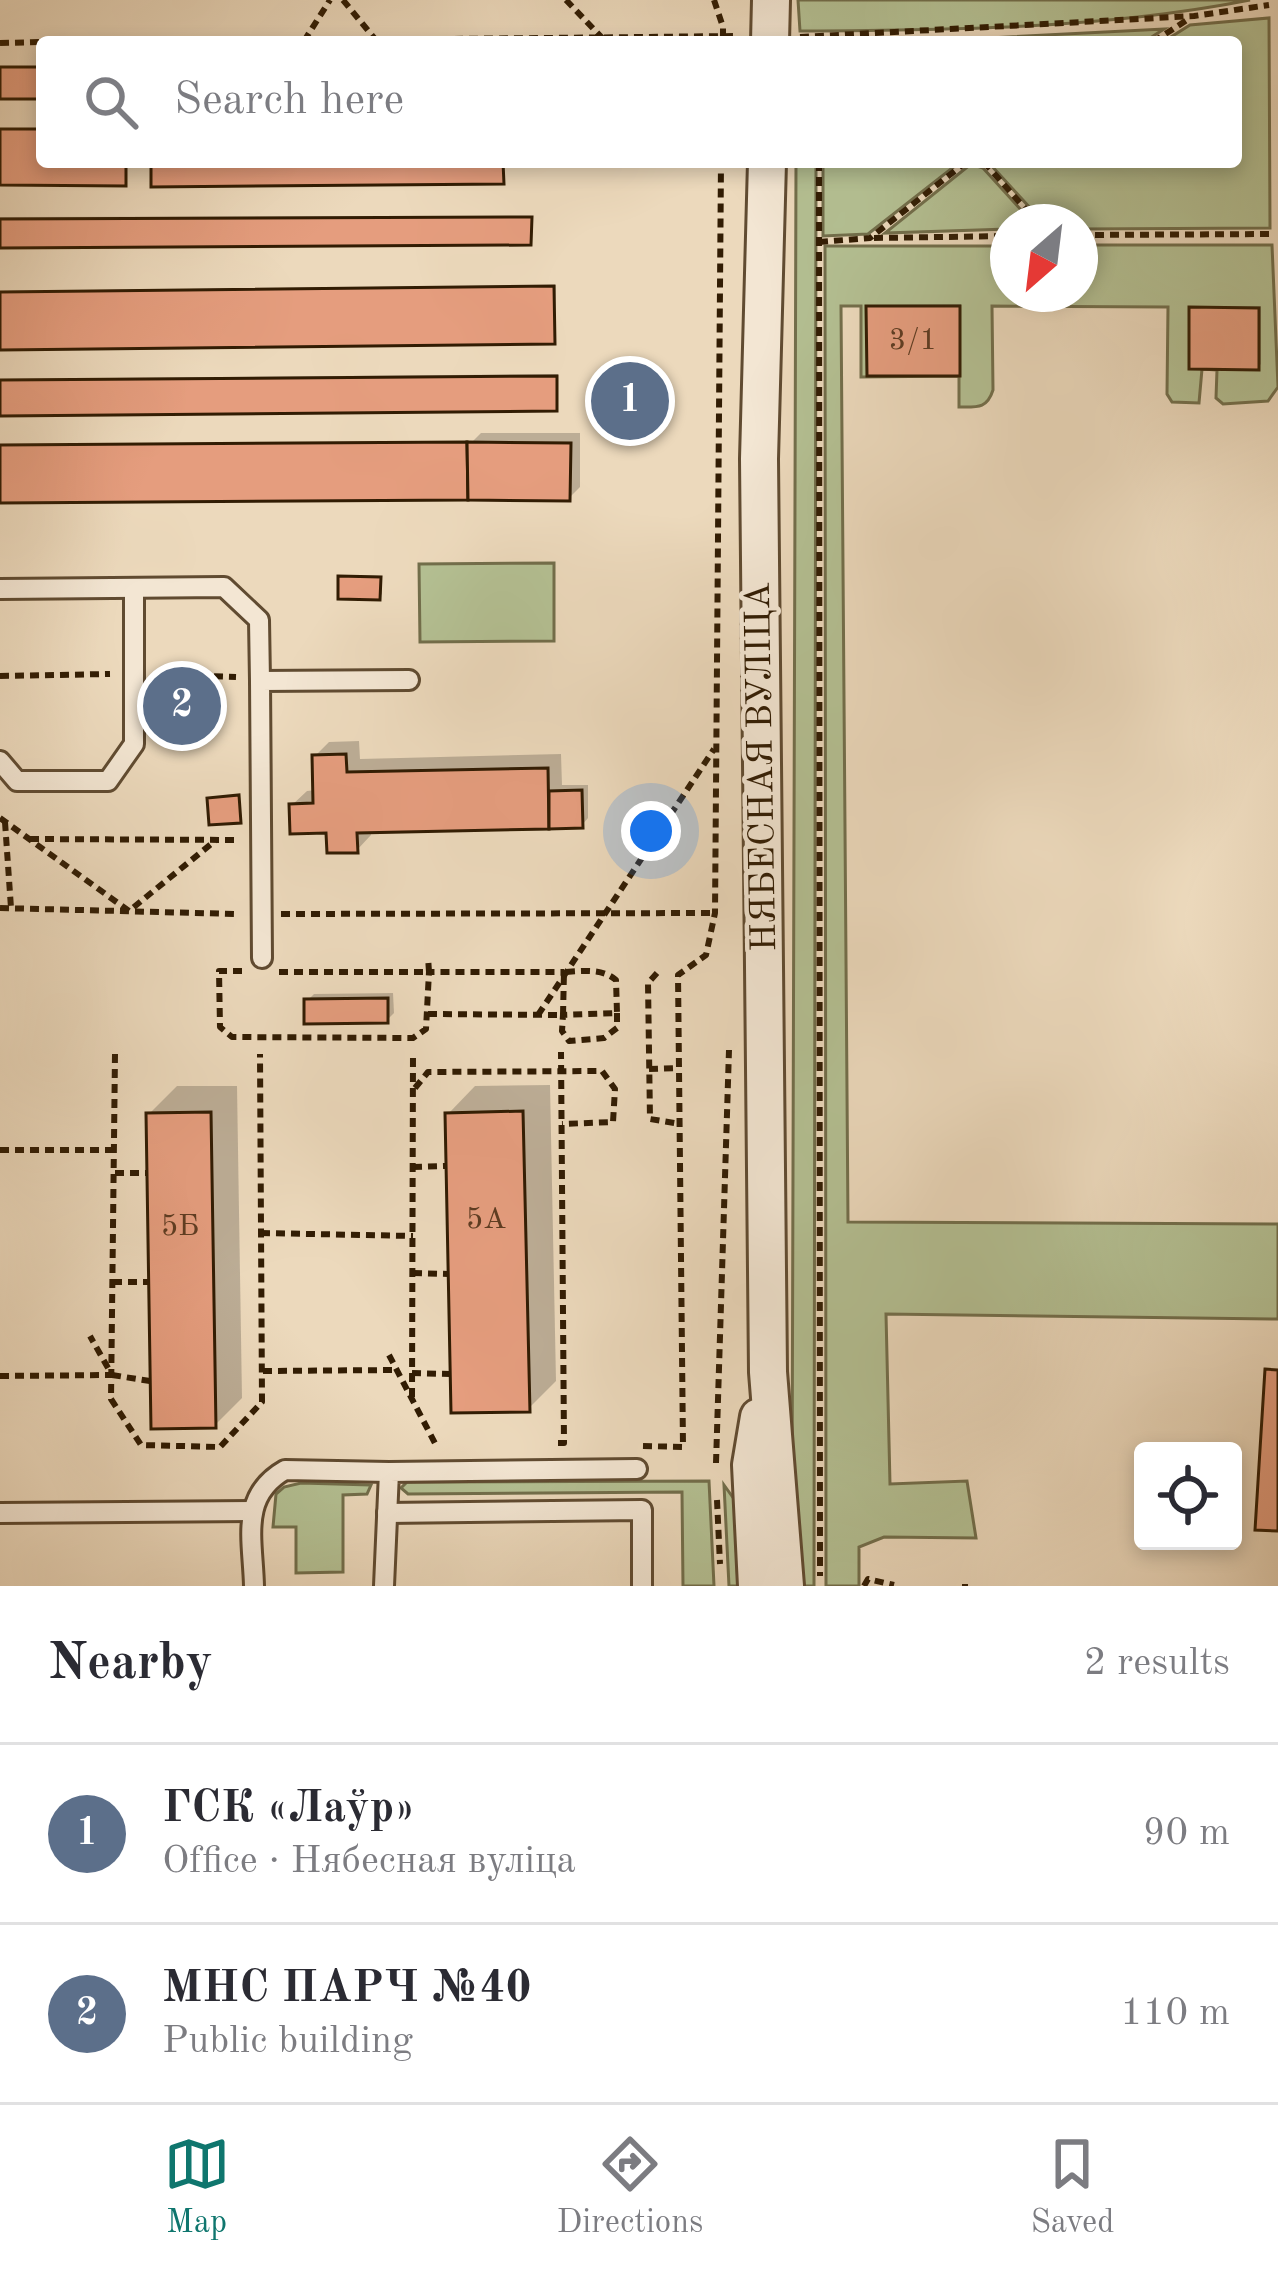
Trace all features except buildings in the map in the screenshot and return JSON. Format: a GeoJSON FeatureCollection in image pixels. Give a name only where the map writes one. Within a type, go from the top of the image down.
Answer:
{"type":"FeatureCollection","features":[{"type":"Feature","properties":{"kind":"street"},"geometry":{"type":"LineString","coordinates":[[771,0],[771,36]]}},
{"type":"Feature","properties":{"kind":"street","name":"НЯБЕСНАЯ ВУЛІЦА"},"geometry":{"type":"LineString","coordinates":[[767,168],[759,459],[769,1372],[785,1586]]}},
{"type":"Feature","properties":{"kind":"street","name":"НЯБЕСНАЯ ВУЛІЦА"},"geometry":{"type":"LineString","coordinates":[[739,1584],[751,1465],[769,1372]]}},
{"type":"Feature","properties":{"kind":"lane"},"geometry":{"type":"LineString","coordinates":[[0,589],[224,587],[259,620],[264,965]]}},
{"type":"Feature","properties":{"kind":"lane"},"geometry":{"type":"LineString","coordinates":[[0,761],[16,781],[108,782],[134,744],[134,588]]}},
{"type":"Feature","properties":{"kind":"lane"},"geometry":{"type":"LineString","coordinates":[[260,681],[409,680]]}},
{"type":"Feature","properties":{"kind":"lane"},"geometry":{"type":"LineString","coordinates":[[254,1586],[252,1511],[256,1496],[285,1470],[638,1469]]}},
{"type":"Feature","properties":{"kind":"lane"},"geometry":{"type":"LineString","coordinates":[[384,1586],[388,1472]]}},
{"type":"Feature","properties":{"kind":"lane"},"geometry":{"type":"LineString","coordinates":[[387,1513],[642,1510],[642,1586]]}},
{"type":"Feature","properties":{"kind":"lane"},"geometry":{"type":"LineString","coordinates":[[0,1513],[252,1511]]}},
{"type":"Feature","properties":{"kind":"path"},"geometry":{"type":"LineString","coordinates":[[307,36],[330,0]]}},
{"type":"Feature","properties":{"kind":"path"},"geometry":{"type":"LineString","coordinates":[[343,0],[373,36]]}},
{"type":"Feature","properties":{"kind":"path"},"geometry":{"type":"LineString","coordinates":[[566,0],[599,36]]}},
{"type":"Feature","properties":{"kind":"path"},"geometry":{"type":"LineString","coordinates":[[714,0],[723,36]]}},
{"type":"Feature","properties":{"kind":"path"},"geometry":{"type":"LineString","coordinates":[[916,36],[1193,16],[1269,5]]}},
{"type":"Feature","properties":{"kind":"path"},"geometry":{"type":"LineString","coordinates":[[1162,36],[1193,16]]}},
{"type":"Feature","properties":{"kind":"path"},"geometry":{"type":"LineString","coordinates":[[0,43],[36,42]]}},
{"type":"Feature","properties":{"kind":"path"},"geometry":{"type":"LineString","coordinates":[[637,1445],[683,1447],[678,976],[706,955],[715,913],[720,168]]}},
{"type":"Feature","properties":{"kind":"path"},"geometry":{"type":"LineString","coordinates":[[819,168],[820,1586]]}},
{"type":"Feature","properties":{"kind":"path"},"geometry":{"type":"LineString","coordinates":[[870,238],[958,168]]}},
{"type":"Feature","properties":{"kind":"path"},"geometry":{"type":"LineString","coordinates":[[989,168],[1021,204]]}},
{"type":"Feature","properties":{"kind":"path"},"geometry":{"type":"LineString","coordinates":[[1098,236],[1274,234]]}},
{"type":"Feature","properties":{"kind":"path"},"geometry":{"type":"LineString","coordinates":[[819,242],[990,236]]}},
{"type":"Feature","properties":{"kind":"path"},"geometry":{"type":"LineString","coordinates":[[538,1015],[716,746]]}},
{"type":"Feature","properties":{"kind":"path"},"geometry":{"type":"LineString","coordinates":[[2,819],[129,911]]}},
{"type":"Feature","properties":{"kind":"path"},"geometry":{"type":"LineString","coordinates":[[2,819],[11,908]]}},
{"type":"Feature","properties":{"kind":"path"},"geometry":{"type":"LineString","coordinates":[[29,839],[261,840]]}},
{"type":"Feature","properties":{"kind":"path"},"geometry":{"type":"LineString","coordinates":[[129,911],[217,840]]}},
{"type":"Feature","properties":{"kind":"path"},"geometry":{"type":"LineString","coordinates":[[0,908],[261,914],[715,913]]}},
{"type":"Feature","properties":{"kind":"path"},"geometry":{"type":"LineString","coordinates":[[242,971],[219,971],[220,1027],[232,1037],[413,1039],[425,1029],[428,1014],[428,957]]}},
{"type":"Feature","properties":{"kind":"path"},"geometry":{"type":"LineString","coordinates":[[264,965],[608,973],[616,980],[617,1028],[604,1038],[569,1041],[562,1031],[564,972]]}},
{"type":"Feature","properties":{"kind":"path"},"geometry":{"type":"LineString","coordinates":[[657,973],[647,983],[650,1119],[680,1124]]}},
{"type":"Feature","properties":{"kind":"path"},"geometry":{"type":"LineString","coordinates":[[428,1014],[617,1013]]}},
{"type":"Feature","properties":{"kind":"path"},"geometry":{"type":"LineString","coordinates":[[716,1466],[730,1029]]}},
{"type":"Feature","properties":{"kind":"path"},"geometry":{"type":"LineString","coordinates":[[561,1052],[564,1443]]}},
{"type":"Feature","properties":{"kind":"path"},"geometry":{"type":"LineString","coordinates":[[412,1400],[413,1053]]}},
{"type":"Feature","properties":{"kind":"path"},"geometry":{"type":"LineString","coordinates":[[115,1054],[111,1399],[141,1445],[220,1447],[262,1402],[260,1054]]}},
{"type":"Feature","properties":{"kind":"path"},"geometry":{"type":"LineString","coordinates":[[649,1069],[679,1068]]}},
{"type":"Feature","properties":{"kind":"path"},"geometry":{"type":"LineString","coordinates":[[413,1091],[428,1072],[602,1071],[615,1088],[613,1122],[562,1124]]}},
{"type":"Feature","properties":{"kind":"path"},"geometry":{"type":"LineString","coordinates":[[0,1150],[114,1150]]}},
{"type":"Feature","properties":{"kind":"path"},"geometry":{"type":"LineString","coordinates":[[413,1166],[446,1166]]}},
{"type":"Feature","properties":{"kind":"path"},"geometry":{"type":"LineString","coordinates":[[114,1173],[147,1173]]}},
{"type":"Feature","properties":{"kind":"path"},"geometry":{"type":"LineString","coordinates":[[261,1233],[413,1236]]}},
{"type":"Feature","properties":{"kind":"path"},"geometry":{"type":"LineString","coordinates":[[413,1273],[448,1274]]}},
{"type":"Feature","properties":{"kind":"path"},"geometry":{"type":"LineString","coordinates":[[113,1282],[149,1282]]}},
{"type":"Feature","properties":{"kind":"path"},"geometry":{"type":"LineString","coordinates":[[90,1336],[112,1375]]}},
{"type":"Feature","properties":{"kind":"path"},"geometry":{"type":"LineString","coordinates":[[389,1355],[436,1447],[457,1446]]}},
{"type":"Feature","properties":{"kind":"path"},"geometry":{"type":"LineString","coordinates":[[262,1371],[397,1370]]}},
{"type":"Feature","properties":{"kind":"path"},"geometry":{"type":"LineString","coordinates":[[412,1373],[450,1374]]}},
{"type":"Feature","properties":{"kind":"path"},"geometry":{"type":"LineString","coordinates":[[0,1376],[112,1375],[150,1382]]}},
{"type":"Feature","properties":{"kind":"path"},"geometry":{"type":"LineString","coordinates":[[543,1444],[583,1444]]}},
{"type":"Feature","properties":{"kind":"path"},"geometry":{"type":"LineString","coordinates":[[716,1490],[739,1584]]}},
{"type":"Feature","properties":{"kind":"path"},"geometry":{"type":"LineString","coordinates":[[864,1586],[868,1579],[894,1585]]}},
{"type":"Feature","properties":{"kind":"green space"},"geometry":{"type":"Polygon","coordinates":[[[798,0],[1250,0],[1083,22],[800,31],[798,0]]]}},
{"type":"Feature","properties":{"kind":"green space"},"geometry":{"type":"Polygon","coordinates":[[[1269,18],[1270,228],[1098,229],[1098,204],[1027,204],[994,168],[1242,168],[1242,36],[1173,36],[1190,25],[1269,18]]]}},
{"type":"Feature","properties":{"kind":"green space"},"geometry":{"type":"Polygon","coordinates":[[[1164,29],[1153,36],[1028,36],[1164,29]]]}},
{"type":"Feature","properties":{"kind":"green space"},"geometry":{"type":"Polygon","coordinates":[[[796,168],[816,168],[814,1586],[796,1586],[792,1506],[796,168]]]}},
{"type":"Feature","properties":{"kind":"green space"},"geometry":{"type":"Polygon","coordinates":[[[823,168],[952,168],[868,234],[823,236],[823,168]]]}},
{"type":"Feature","properties":{"kind":"green space"},"geometry":{"type":"Polygon","coordinates":[[[966,168],[983,168],[1016,204],[990,204],[990,230],[885,233],[966,168]]]}},
{"type":"Feature","properties":{"kind":"green space"},"geometry":{"type":"Polygon","coordinates":[[[1098,245],[1272,245],[1278,387],[1268,401],[1223,404],[1216,398],[1217,370],[1202,369],[1199,403],[1172,402],[1167,394],[1168,307],[1098,307],[1098,245]]]}},
{"type":"Feature","properties":{"kind":"green space"},"geometry":{"type":"Polygon","coordinates":[[[825,246],[990,246],[992,312],[991,396],[976,407],[959,407],[959,376],[861,377],[861,306],[841,306],[848,1222],[1278,1224],[1278,1319],[886,1314],[890,1484],[967,1481],[976,1538],[884,1537],[859,1547],[859,1586],[826,1586],[825,246]]]}},
{"type":"Feature","properties":{"kind":"green space"},"geometry":{"type":"Polygon","coordinates":[[[554,563],[554,641],[420,642],[419,564],[554,563]]]}},
{"type":"Feature","properties":{"kind":"green space"},"geometry":{"type":"Polygon","coordinates":[[[709,1481],[714,1586],[683,1586],[682,1492],[408,1494],[401,1488],[407,1482],[709,1481]]]}},
{"type":"Feature","properties":{"kind":"green space"},"geometry":{"type":"Polygon","coordinates":[[[301,1483],[371,1485],[367,1494],[343,1495],[343,1572],[296,1573],[296,1527],[273,1527],[276,1494],[301,1483]]]}},
{"type":"Feature","properties":{"kind":"green space"},"geometry":{"type":"Polygon","coordinates":[[[724,1485],[734,1499],[738,1586],[729,1586],[724,1485]]]}},
{"type":"Feature","properties":{"kind":"place","name":"ГСК «Лаўр»"},"geometry":{"type":"Point","coordinates":[630,401]}},
{"type":"Feature","properties":{"kind":"place","name":"МНС ПАРЧ №40"},"geometry":{"type":"Point","coordinates":[182,706]}}]}
